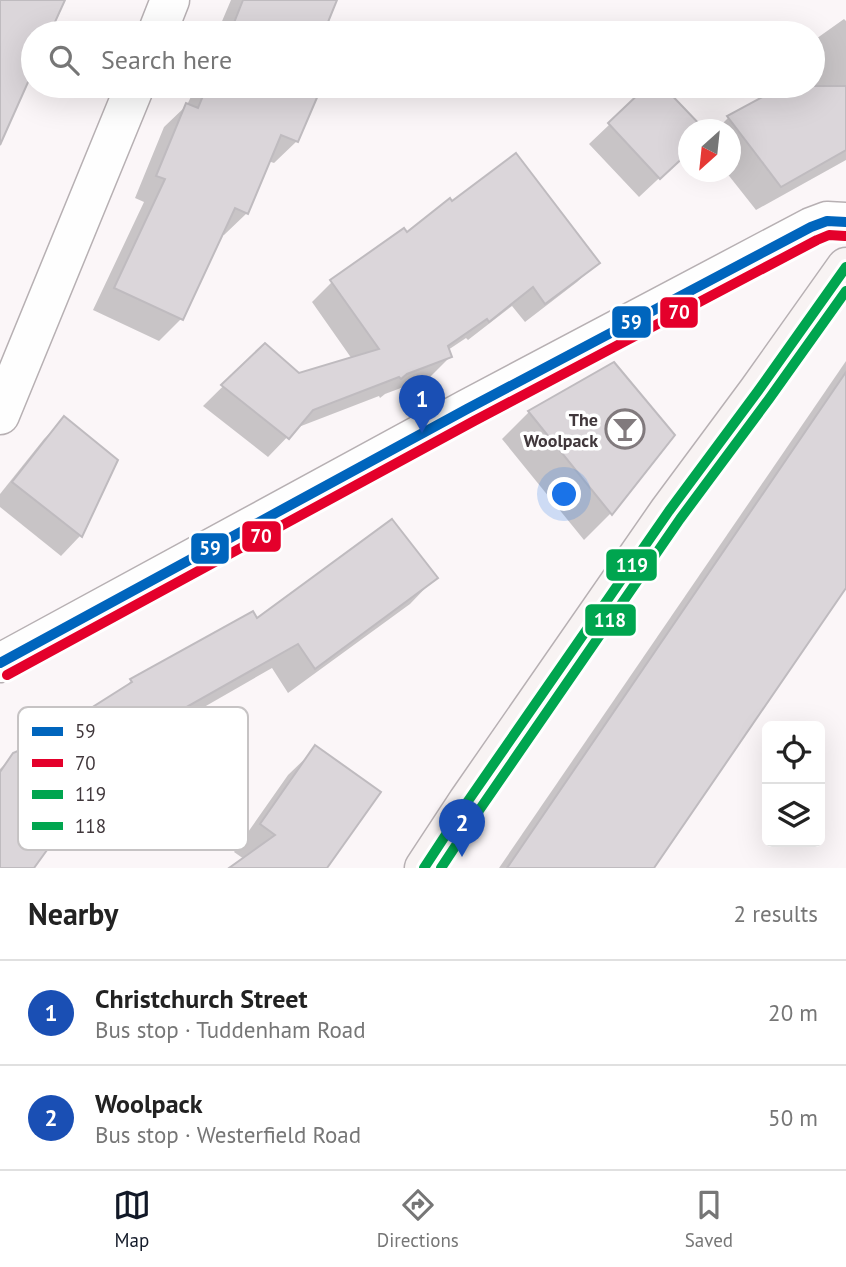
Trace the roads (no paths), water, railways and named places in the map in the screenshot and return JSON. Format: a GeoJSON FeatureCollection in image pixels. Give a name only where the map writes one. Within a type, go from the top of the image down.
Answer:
{"type":"FeatureCollection","features":[{"type":"Feature","properties":{"kind":"main road"},"geometry":{"type":"LineString","coordinates":[[424,868],[662,522],[846,267]]}},
{"type":"Feature","properties":{"kind":"street"},"geometry":{"type":"LineString","coordinates":[[162,21],[170,0]]}},
{"type":"Feature","properties":{"kind":"street"},"geometry":{"type":"LineString","coordinates":[[0,415],[130,98]]}},
{"type":"Feature","properties":{"kind":"street"},"geometry":{"type":"LineString","coordinates":[[0,663],[467,409],[811,227],[827,221],[846,222]]}},
{"type":"Feature","properties":{"kind":"place","name":"The Woolpack"},"geometry":{"type":"Point","coordinates":[625,429]}},
{"type":"Feature","properties":{"kind":"place","name":"Christchurch Street"},"geometry":{"type":"Point","coordinates":[422,433]}},
{"type":"Feature","properties":{"kind":"place","name":"Woolpack"},"geometry":{"type":"Point","coordinates":[462,857]}}]}
